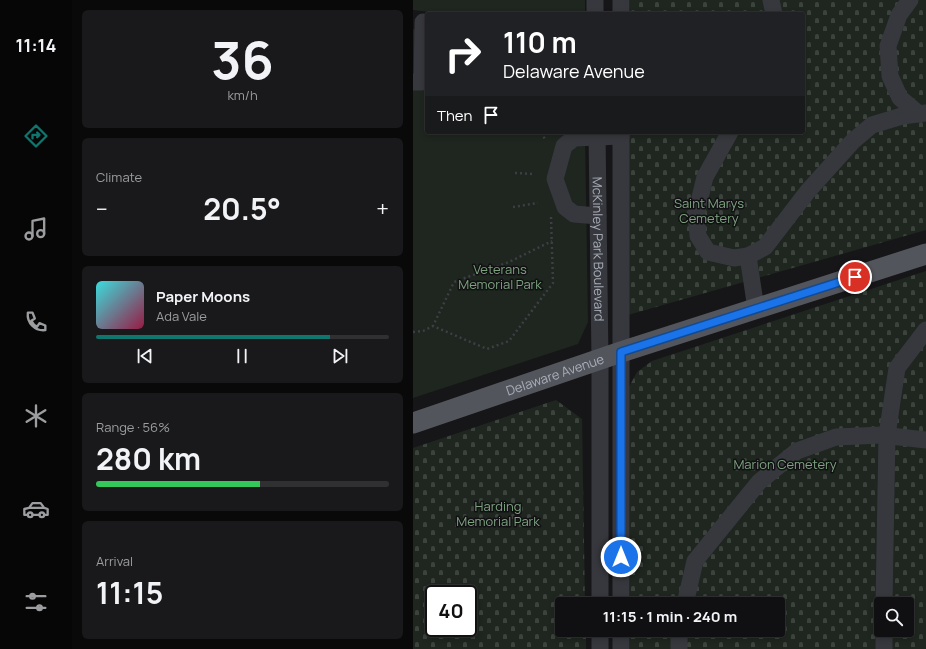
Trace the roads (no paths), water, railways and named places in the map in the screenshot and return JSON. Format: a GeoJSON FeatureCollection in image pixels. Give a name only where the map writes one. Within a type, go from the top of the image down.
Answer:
{"type":"FeatureCollection","features":[{"type":"Feature","properties":{"kind":"main road","name":"Delaware Avenue"},"geometry":{"type":"LineString","coordinates":[[413,423],[621,352],[926,254]]}},
{"type":"Feature","properties":{"kind":"street"},"geometry":{"type":"LineString","coordinates":[[595,0],[595,12]]}},
{"type":"Feature","properties":{"kind":"street"},"geometry":{"type":"LineString","coordinates":[[621,0],[621,12]]}},
{"type":"Feature","properties":{"kind":"street"},"geometry":{"type":"LineString","coordinates":[[771,0],[773,12]]}},
{"type":"Feature","properties":{"kind":"street"},"geometry":{"type":"LineString","coordinates":[[910,0],[899,15],[889,46],[890,76],[900,98],[922,113]]}},
{"type":"Feature","properties":{"kind":"street"},"geometry":{"type":"LineString","coordinates":[[413,82],[423,82],[421,22]]}},
{"type":"Feature","properties":{"kind":"street"},"geometry":{"type":"LineString","coordinates":[[729,134],[705,177],[696,214],[698,236],[708,252],[734,258],[748,256],[765,247],[808,191],[853,141],[872,125],[902,116],[922,113]]}},
{"type":"Feature","properties":{"kind":"street","name":"McKinley Park Boulevard"},"geometry":{"type":"LineString","coordinates":[[600,597],[600,360],[597,135],[621,134],[621,597]]}},
{"type":"Feature","properties":{"kind":"street"},"geometry":{"type":"LineString","coordinates":[[597,135],[574,138],[564,146],[555,179],[565,207],[574,214],[598,216]]}},
{"type":"Feature","properties":{"kind":"street"},"geometry":{"type":"LineString","coordinates":[[748,256],[756,309]]}},
{"type":"Feature","properties":{"kind":"street"},"geometry":{"type":"LineString","coordinates":[[884,597],[887,435],[897,368],[926,330]]}},
{"type":"Feature","properties":{"kind":"street"},"geometry":{"type":"LineString","coordinates":[[687,597],[695,561],[759,482],[797,451],[836,437],[887,435],[926,440]]}},
{"type":"Feature","properties":{"kind":"street"},"geometry":{"type":"LineString","coordinates":[[600,637],[600,649]]}},
{"type":"Feature","properties":{"kind":"street"},"geometry":{"type":"LineString","coordinates":[[621,637],[621,649]]}},
{"type":"Feature","properties":{"kind":"street"},"geometry":{"type":"LineString","coordinates":[[679,637],[679,649]]}},
{"type":"Feature","properties":{"kind":"street"},"geometry":{"type":"LineString","coordinates":[[884,637],[884,649]]}},
{"type":"Feature","properties":{"kind":"park label","name":"Saint Marys Cemetery"},"geometry":{"type":"Point","coordinates":[709,210]}},
{"type":"Feature","properties":{"kind":"park label","name":"Veterans Memorial Park"},"geometry":{"type":"Point","coordinates":[500,276]}},
{"type":"Feature","properties":{"kind":"park label","name":"Marion Cemetery"},"geometry":{"type":"Point","coordinates":[785,464]}},
{"type":"Feature","properties":{"kind":"park label","name":"Harding Memorial Park"},"geometry":{"type":"Point","coordinates":[498,514]}}]}
